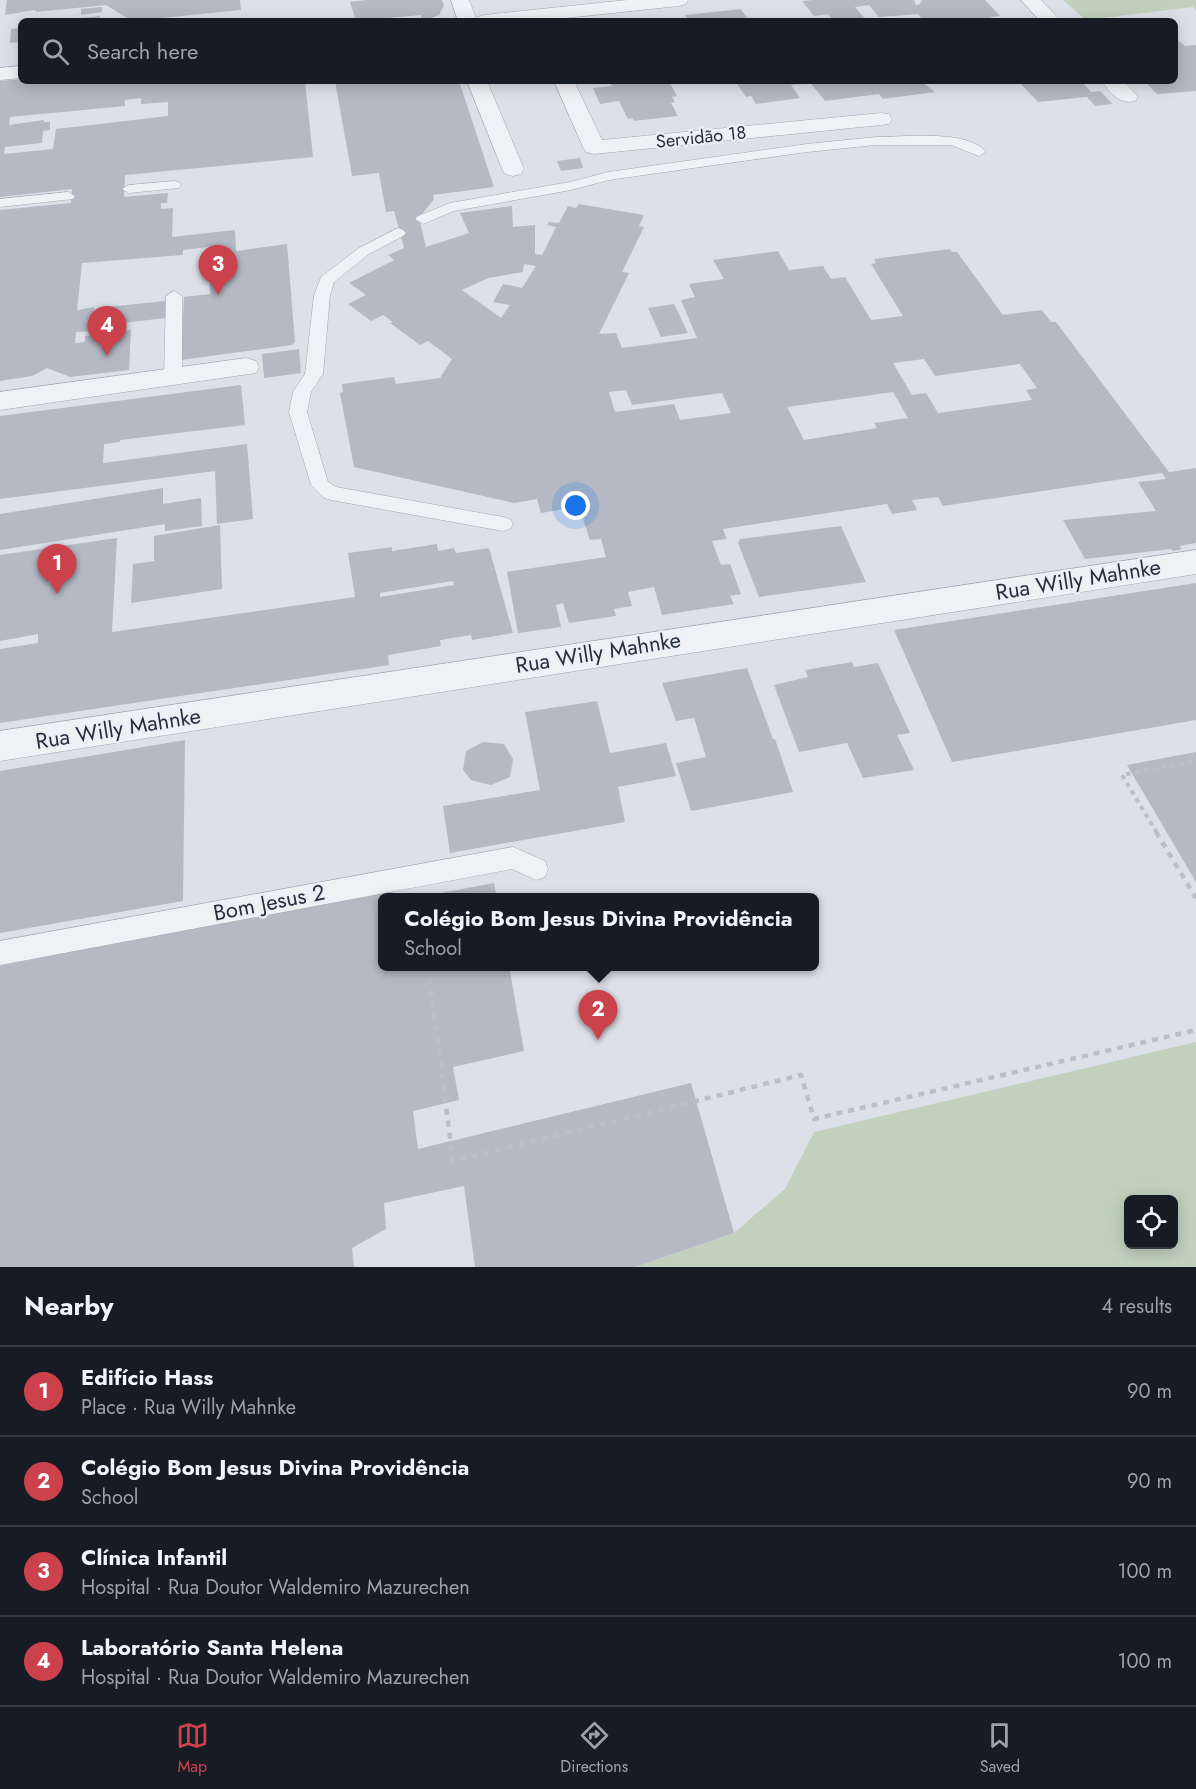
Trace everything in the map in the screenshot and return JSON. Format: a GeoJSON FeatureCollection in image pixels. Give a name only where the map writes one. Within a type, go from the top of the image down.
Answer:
{"type":"FeatureCollection","features":[{"type":"Feature","properties":{"kind":"street"},"geometry":{"type":"LineString","coordinates":[[460,0],[467,18]]}},
{"type":"Feature","properties":{"kind":"street"},"geometry":{"type":"LineString","coordinates":[[535,18],[679,0]]}},
{"type":"Feature","properties":{"kind":"street"},"geometry":{"type":"LineString","coordinates":[[1030,0],[1048,18]]}},
{"type":"Feature","properties":{"kind":"street"},"geometry":{"type":"LineString","coordinates":[[0,75],[18,72]]}},
{"type":"Feature","properties":{"kind":"street"},"geometry":{"type":"LineString","coordinates":[[478,84],[513,169]]}},
{"type":"Feature","properties":{"kind":"street","name":"Servidão 18"},"geometry":{"type":"LineString","coordinates":[[565,84],[594,147],[881,119]]}},
{"type":"Feature","properties":{"kind":"street"},"geometry":{"type":"LineString","coordinates":[[1115,84],[1128,98]]}},
{"type":"Feature","properties":{"kind":"street"},"geometry":{"type":"LineString","coordinates":[[0,401],[254,366]]}},
{"type":"Feature","properties":{"kind":"street","name":"Rua Willy Mahnke"},"geometry":{"type":"LineString","coordinates":[[0,746],[1196,562]]}},
{"type":"Feature","properties":{"kind":"lane"},"geometry":{"type":"LineString","coordinates":[[423,219],[450,207],[523,192],[571,186],[631,172],[796,150],[876,141],[952,141],[973,147],[980,152]]}},
{"type":"Feature","properties":{"kind":"lane"},"geometry":{"type":"LineString","coordinates":[[513,169],[523,192]]}},
{"type":"Feature","properties":{"kind":"lane"},"geometry":{"type":"LineString","coordinates":[[129,189],[174,185]]}},
{"type":"Feature","properties":{"kind":"lane"},"geometry":{"type":"LineString","coordinates":[[0,203],[68,196]]}},
{"type":"Feature","properties":{"kind":"lane"},"geometry":{"type":"LineString","coordinates":[[398,233],[364,251],[327,280],[322,295],[308,359],[314,374],[302,392],[298,412],[320,485],[331,493],[503,524]]}},
{"type":"Feature","properties":{"kind":"lane"},"geometry":{"type":"LineString","coordinates":[[173,377],[174,296]]}},
{"type":"Feature","properties":{"kind":"lane","name":"Bom Jesus 2"},"geometry":{"type":"LineString","coordinates":[[0,953],[513,858],[536,869]]}},
{"type":"Feature","properties":{"kind":"path"},"geometry":{"type":"LineString","coordinates":[[1196,761],[1122,775],[1196,898]]}},
{"type":"Feature","properties":{"kind":"path"},"geometry":{"type":"LineString","coordinates":[[429,971],[453,1161],[801,1075],[814,1119],[1196,1030]]}},
{"type":"Feature","properties":{"kind":"green space"},"geometry":{"type":"Polygon","coordinates":[[[1063,0],[1196,0],[1196,10],[1193,7],[1102,18],[1084,18],[1063,0]]]}},
{"type":"Feature","properties":{"kind":"green space"},"geometry":{"type":"Polygon","coordinates":[[[1196,1042],[1196,1267],[635,1267],[734,1233],[785,1189],[814,1132],[1196,1042]]]}},
{"type":"Feature","properties":{"kind":"building"},"geometry":{"type":"Polygon","coordinates":[[[7,0],[240,0],[241,10],[162,18],[127,18],[106,5],[36,12],[35,10],[5,15],[7,0]]]}},
{"type":"Feature","properties":{"kind":"building"},"geometry":{"type":"Polygon","coordinates":[[[442,0],[444,6],[439,15],[431,18],[421,18],[421,15],[355,18],[350,2],[442,0]]]}},
{"type":"Feature","properties":{"kind":"building"},"geometry":{"type":"Polygon","coordinates":[[[914,0],[916,5],[922,0],[985,0],[1000,16],[921,18],[918,14],[879,17],[869,5],[855,7],[864,18],[831,18],[828,14],[814,16],[802,1],[914,0]]]}},
{"type":"Feature","properties":{"kind":"building"},"geometry":{"type":"Polygon","coordinates":[[[102,7],[102,12],[81,15],[81,9],[102,7]]]}},
{"type":"Feature","properties":{"kind":"building"},"geometry":{"type":"Polygon","coordinates":[[[741,9],[747,18],[687,18],[685,15],[741,9]]]}},
{"type":"Feature","properties":{"kind":"building"},"geometry":{"type":"Polygon","coordinates":[[[18,28],[18,42],[10,43],[11,29],[18,28]]]}},
{"type":"Feature","properties":{"kind":"building"},"geometry":{"type":"Polygon","coordinates":[[[1178,40],[1185,46],[1196,45],[1196,91],[1157,94],[1147,84],[1178,84],[1178,40]]]}},
{"type":"Feature","properties":{"kind":"building"},"geometry":{"type":"Polygon","coordinates":[[[18,79],[18,84],[305,84],[313,157],[125,175],[124,197],[168,193],[167,203],[161,203],[161,209],[173,208],[172,237],[235,230],[236,251],[287,244],[295,342],[292,345],[181,360],[184,297],[210,294],[209,247],[183,250],[183,255],[82,263],[77,310],[94,307],[93,331],[76,332],[75,343],[85,342],[85,336],[131,330],[129,370],[70,377],[47,368],[32,376],[0,381],[0,210],[71,203],[72,189],[0,197],[0,81],[18,79]],[[141,98],[125,100],[125,106],[10,117],[9,125],[44,120],[44,122],[50,122],[50,130],[43,131],[42,143],[5,147],[4,154],[53,149],[56,129],[168,116],[168,102],[141,104],[141,98]]]}},
{"type":"Feature","properties":{"kind":"building"},"geometry":{"type":"Polygon","coordinates":[[[336,84],[460,84],[494,187],[433,195],[434,199],[419,218],[426,247],[469,233],[460,213],[512,206],[513,227],[535,225],[535,254],[542,255],[556,227],[547,225],[549,222],[559,223],[568,206],[576,208],[579,204],[644,215],[639,226],[644,227],[622,272],[629,273],[599,334],[616,333],[622,348],[697,338],[681,300],[695,297],[689,284],[724,279],[713,260],[778,251],[789,270],[823,266],[831,279],[845,277],[871,320],[903,316],[871,264],[876,263],[874,259],[950,249],[952,252],[957,252],[1003,315],[1042,310],[1051,322],[1056,322],[1169,472],[1196,468],[1196,543],[1179,546],[1182,549],[1173,551],[1171,549],[1085,559],[1063,520],[1156,511],[1138,482],[1166,479],[1162,473],[943,506],[938,497],[912,500],[917,510],[892,514],[887,504],[723,529],[727,539],[712,541],[721,565],[730,564],[741,594],[730,596],[734,604],[662,615],[654,587],[628,592],[632,606],[614,609],[616,616],[569,623],[563,603],[556,605],[561,627],[518,633],[507,572],[606,557],[601,539],[590,540],[583,519],[565,509],[541,513],[537,499],[514,503],[354,467],[340,393],[343,392],[342,384],[394,377],[396,384],[440,378],[452,359],[428,341],[420,345],[390,323],[393,322],[383,315],[371,321],[348,304],[366,295],[349,283],[394,260],[388,255],[404,248],[394,211],[386,212],[379,173],[352,176],[336,84]],[[524,264],[523,272],[488,278],[462,290],[501,318],[510,305],[493,302],[503,284],[522,288],[536,266],[524,264]],[[924,359],[893,363],[912,395],[926,393],[938,413],[1032,400],[1026,390],[1037,388],[1020,364],[935,376],[924,359]],[[626,390],[609,392],[615,412],[674,404],[680,420],[731,413],[722,393],[632,405],[626,390]],[[893,392],[787,407],[804,440],[877,428],[874,423],[908,418],[893,392]]]}},
{"type":"Feature","properties":{"kind":"building"},"geometry":{"type":"Polygon","coordinates":[[[611,84],[671,84],[677,96],[672,97],[675,102],[671,103],[678,116],[634,121],[632,118],[628,119],[619,101],[600,104],[593,88],[612,86],[611,84]]]}},
{"type":"Feature","properties":{"kind":"building"},"geometry":{"type":"Polygon","coordinates":[[[737,84],[802,84],[791,85],[800,98],[756,104],[751,96],[746,97],[737,84]]]}},
{"type":"Feature","properties":{"kind":"building"},"geometry":{"type":"Polygon","coordinates":[[[811,84],[925,84],[935,92],[883,99],[879,94],[825,101],[811,84]]]}},
{"type":"Feature","properties":{"kind":"building"},"geometry":{"type":"Polygon","coordinates":[[[1021,84],[1084,84],[1091,92],[1100,91],[1113,104],[1095,106],[1087,97],[1038,102],[1021,84]]]}},
{"type":"Feature","properties":{"kind":"building"},"geometry":{"type":"Polygon","coordinates":[[[580,158],[583,168],[561,171],[557,161],[580,158]]]}},
{"type":"Feature","properties":{"kind":"building"},"geometry":{"type":"Polygon","coordinates":[[[165,301],[166,318],[104,325],[106,307],[165,301]]]}},
{"type":"Feature","properties":{"kind":"building"},"geometry":{"type":"Polygon","coordinates":[[[674,304],[688,333],[661,337],[648,308],[674,304]]]}},
{"type":"Feature","properties":{"kind":"building"},"geometry":{"type":"Polygon","coordinates":[[[299,349],[301,373],[264,378],[262,354],[299,349]]]}},
{"type":"Feature","properties":{"kind":"building"},"geometry":{"type":"Polygon","coordinates":[[[241,385],[245,425],[120,440],[120,442],[104,444],[103,463],[247,444],[253,519],[217,524],[215,471],[0,499],[0,416],[241,385]]]}},
{"type":"Feature","properties":{"kind":"building"},"geometry":{"type":"Polygon","coordinates":[[[163,488],[163,504],[201,498],[202,526],[165,531],[165,524],[0,550],[0,514],[163,488]]]}},
{"type":"Feature","properties":{"kind":"building"},"geometry":{"type":"Polygon","coordinates":[[[220,525],[222,589],[131,603],[133,564],[154,561],[154,536],[220,525]]]}},
{"type":"Feature","properties":{"kind":"building"},"geometry":{"type":"Polygon","coordinates":[[[841,526],[866,582],[759,597],[738,543],[740,539],[841,526]]]}},
{"type":"Feature","properties":{"kind":"building"},"geometry":{"type":"Polygon","coordinates":[[[117,538],[112,632],[355,597],[348,553],[392,547],[392,551],[437,544],[438,551],[454,548],[456,553],[489,548],[513,633],[472,640],[471,635],[440,640],[441,646],[388,655],[389,665],[0,723],[0,649],[38,643],[38,634],[0,641],[0,555],[117,538]],[[453,581],[380,593],[380,597],[454,585],[453,581]]]}},
{"type":"Feature","properties":{"kind":"building"},"geometry":{"type":"Polygon","coordinates":[[[1196,583],[1196,720],[952,762],[894,630],[1196,583]]]}},
{"type":"Feature","properties":{"kind":"building"},"geometry":{"type":"Polygon","coordinates":[[[852,662],[854,667],[878,663],[910,733],[897,735],[914,770],[863,778],[847,743],[799,752],[774,685],[808,677],[805,670],[852,662]]]}},
{"type":"Feature","properties":{"kind":"building"},"geometry":{"type":"Polygon","coordinates":[[[747,668],[793,792],[691,811],[676,763],[706,757],[694,718],[676,721],[662,683],[747,668]]]}},
{"type":"Feature","properties":{"kind":"building"},"geometry":{"type":"Polygon","coordinates":[[[597,701],[610,753],[666,743],[676,776],[618,787],[625,822],[450,853],[443,806],[540,790],[525,712],[597,701]]]}},
{"type":"Feature","properties":{"kind":"building"},"geometry":{"type":"Polygon","coordinates":[[[185,740],[183,901],[0,933],[0,771],[185,740]]]}},
{"type":"Feature","properties":{"kind":"building"},"geometry":{"type":"Polygon","coordinates":[[[483,742],[504,744],[513,759],[510,777],[491,785],[471,780],[463,770],[466,751],[483,742]]]}},
{"type":"Feature","properties":{"kind":"building"},"geometry":{"type":"Polygon","coordinates":[[[1196,752],[1196,882],[1127,765],[1196,752]]]}},
{"type":"Feature","properties":{"kind":"building"},"geometry":{"type":"Polygon","coordinates":[[[494,883],[496,893],[441,893],[494,883]]]}},
{"type":"Feature","properties":{"kind":"building"},"geometry":{"type":"Polygon","coordinates":[[[392,886],[393,893],[378,893],[378,971],[510,971],[524,1051],[453,1067],[459,1100],[413,1111],[418,1149],[691,1083],[734,1233],[635,1267],[475,1267],[464,1186],[384,1203],[386,1229],[352,1248],[354,1267],[0,1267],[0,966],[392,886]]]}},
{"type":"Feature","properties":{"kind":"place","name":"Clínica Infantil"},"geometry":{"type":"Point","coordinates":[218,295]}},
{"type":"Feature","properties":{"kind":"place","name":"Laboratório Santa Helena"},"geometry":{"type":"Point","coordinates":[107,356]}},
{"type":"Feature","properties":{"kind":"place","name":"Edifício Hass"},"geometry":{"type":"Point","coordinates":[57,594]}},
{"type":"Feature","properties":{"kind":"place","name":"Colégio Bom Jesus Divina Providência"},"geometry":{"type":"Point","coordinates":[598,1040]}}]}
